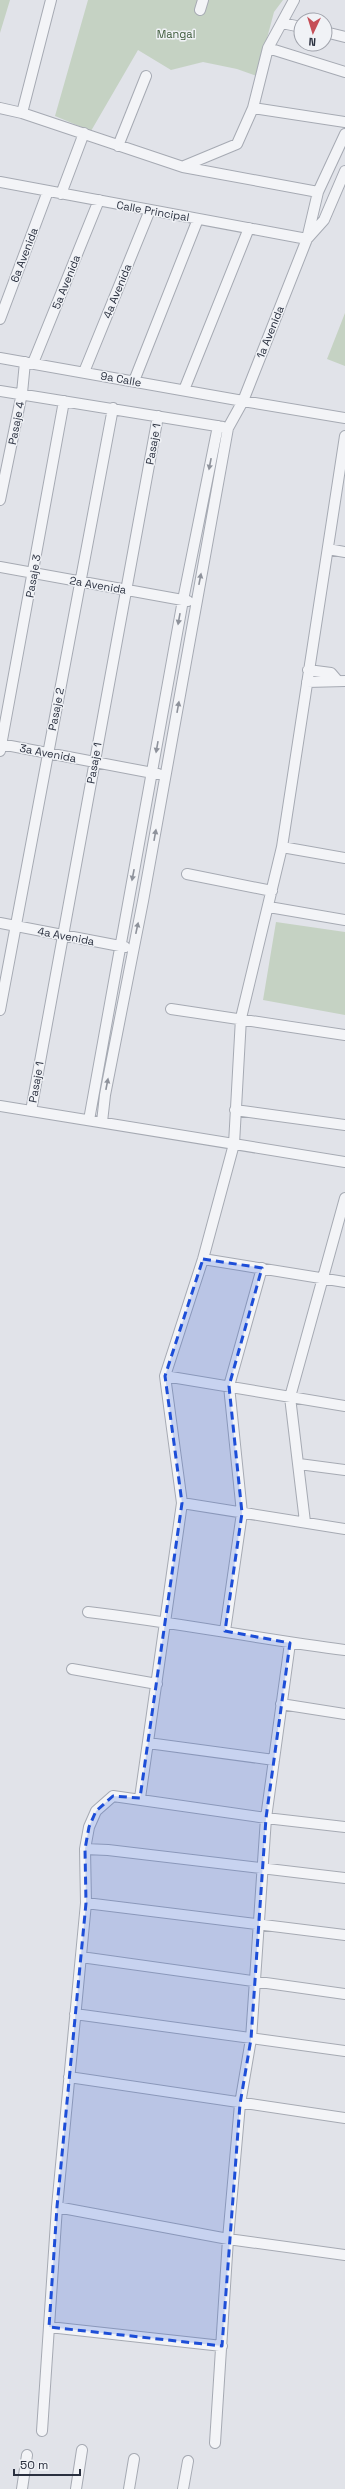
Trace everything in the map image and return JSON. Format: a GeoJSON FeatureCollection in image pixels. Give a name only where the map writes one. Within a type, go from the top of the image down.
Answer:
{"type":"FeatureCollection","features":[{"type":"Feature","properties":{"kind":"street"},"geometry":{"type":"LineString","coordinates":[[22,113],[50,0]]}},
{"type":"Feature","properties":{"kind":"street"},"geometry":{"type":"LineString","coordinates":[[183,167],[237,144],[253,108],[268,48],[294,0]]}},
{"type":"Feature","properties":{"kind":"street"},"geometry":{"type":"LineString","coordinates":[[282,23],[293,25]]}},
{"type":"Feature","properties":{"kind":"street"},"geometry":{"type":"LineString","coordinates":[[333,34],[345,37]]}},
{"type":"Feature","properties":{"kind":"street"},"geometry":{"type":"LineString","coordinates":[[268,48],[345,72]]}},
{"type":"Feature","properties":{"kind":"street"},"geometry":{"type":"LineString","coordinates":[[118,146],[146,76]]}},
{"type":"Feature","properties":{"kind":"street"},"geometry":{"type":"LineString","coordinates":[[253,108],[345,122]]}},
{"type":"Feature","properties":{"kind":"street"},"geometry":{"type":"LineString","coordinates":[[1,110],[22,113],[183,167],[318,192]]}},
{"type":"Feature","properties":{"kind":"street"},"geometry":{"type":"LineString","coordinates":[[61,194],[84,133]]}},
{"type":"Feature","properties":{"kind":"street"},"geometry":{"type":"LineString","coordinates":[[307,239],[318,192],[345,134]]}},
{"type":"Feature","properties":{"kind":"street","name":"1a Avenida"},"geometry":{"type":"LineString","coordinates":[[102,1122],[105,1095],[166,776],[228,428],[243,401],[307,239],[324,220],[345,171]]}},
{"type":"Feature","properties":{"kind":"street","name":"Calle Principal"},"geometry":{"type":"LineString","coordinates":[[0,183],[307,239]]}},
{"type":"Feature","properties":{"kind":"street","name":"6a Avenida"},"geometry":{"type":"LineString","coordinates":[[0,319],[48,191]]}},
{"type":"Feature","properties":{"kind":"street","name":"5a Avenida"},"geometry":{"type":"LineString","coordinates":[[22,393],[29,363],[99,200]]}},
{"type":"Feature","properties":{"kind":"street","name":"4a Avenida"},"geometry":{"type":"LineString","coordinates":[[84,372],[150,210]]}},
{"type":"Feature","properties":{"kind":"street"},"geometry":{"type":"LineString","coordinates":[[134,381],[198,219]]}},
{"type":"Feature","properties":{"kind":"street"},"geometry":{"type":"LineString","coordinates":[[184,390],[249,228]]}},
{"type":"Feature","properties":{"kind":"street","name":"9a Calle"},"geometry":{"type":"LineString","coordinates":[[0,358],[243,401]]}},
{"type":"Feature","properties":{"kind":"street"},"geometry":{"type":"LineString","coordinates":[[0,391],[22,393],[228,428]]}},
{"type":"Feature","properties":{"kind":"street","name":"Pasaje 4"},"geometry":{"type":"LineString","coordinates":[[0,500],[22,393]]}},
{"type":"Feature","properties":{"kind":"street","name":"Pasaje 3"},"geometry":{"type":"LineString","coordinates":[[0,746],[34,573],[64,401]]}},
{"type":"Feature","properties":{"kind":"street"},"geometry":{"type":"LineString","coordinates":[[243,401],[345,418]]}},
{"type":"Feature","properties":{"kind":"street","name":"Pasaje 2"},"geometry":{"type":"LineString","coordinates":[[0,1010],[47,753],[81,582],[113,408]]}},
{"type":"Feature","properties":{"kind":"street","name":"Pasaje 1"},"geometry":{"type":"LineString","coordinates":[[31,1111],[158,416]]}},
{"type":"Feature","properties":{"kind":"street"},"geometry":{"type":"LineString","coordinates":[[89,1120],[153,773],[183,600],[218,426]]}},
{"type":"Feature","properties":{"kind":"street"},"geometry":{"type":"LineString","coordinates":[[140,1798],[182,1503],[165,1376],[202,1259],[234,1144],[240,1018],[269,907],[282,847],[345,436]]}},
{"type":"Feature","properties":{"kind":"street"},"geometry":{"type":"LineString","coordinates":[[328,550],[345,552]]}},
{"type":"Feature","properties":{"kind":"street","name":"2a Avenida"},"geometry":{"type":"LineString","coordinates":[[0,567],[196,603]]}},
{"type":"Feature","properties":{"kind":"street"},"geometry":{"type":"LineString","coordinates":[[308,670],[331,673],[341,681]]}},
{"type":"Feature","properties":{"kind":"street"},"geometry":{"type":"LineString","coordinates":[[307,682],[326,683],[341,681]]}},
{"type":"Feature","properties":{"kind":"street","name":"3a Avenida"},"geometry":{"type":"LineString","coordinates":[[0,746],[47,753],[166,776]]}},
{"type":"Feature","properties":{"kind":"street"},"geometry":{"type":"LineString","coordinates":[[282,847],[345,858]]}},
{"type":"Feature","properties":{"kind":"street"},"geometry":{"type":"LineString","coordinates":[[187,874],[272,891]]}},
{"type":"Feature","properties":{"kind":"street"},"geometry":{"type":"LineString","coordinates":[[269,907],[345,920]]}},
{"type":"Feature","properties":{"kind":"street","name":"4a Avenida"},"geometry":{"type":"LineString","coordinates":[[0,923],[133,948]]}},
{"type":"Feature","properties":{"kind":"street"},"geometry":{"type":"LineString","coordinates":[[171,1009],[240,1018],[345,1035]]}},
{"type":"Feature","properties":{"kind":"street"},"geometry":{"type":"LineString","coordinates":[[0,1106],[345,1162]]}},
{"type":"Feature","properties":{"kind":"street"},"geometry":{"type":"LineString","coordinates":[[235,1110],[345,1125]]}},
{"type":"Feature","properties":{"kind":"street"},"geometry":{"type":"LineString","coordinates":[[305,1522],[290,1397],[345,1198]]}},
{"type":"Feature","properties":{"kind":"street"},"geometry":{"type":"LineString","coordinates":[[202,1259],[345,1282]]}},
{"type":"Feature","properties":{"kind":"street"},"geometry":{"type":"LineString","coordinates":[[225,1631],[242,1513],[229,1386],[262,1268]]}},
{"type":"Feature","properties":{"kind":"street"},"geometry":{"type":"LineString","coordinates":[[165,1376],[345,1406]]}},
{"type":"Feature","properties":{"kind":"street"},"geometry":{"type":"LineString","coordinates":[[299,1464],[345,1470]]}},
{"type":"Feature","properties":{"kind":"street"},"geometry":{"type":"LineString","coordinates":[[182,1503],[345,1529]]}},
{"type":"Feature","properties":{"kind":"street"},"geometry":{"type":"LineString","coordinates":[[88,1612],[166,1621],[290,1643],[345,1650]]}},
{"type":"Feature","properties":{"kind":"street"},"geometry":{"type":"LineString","coordinates":[[215,2443],[228,2239],[240,2104],[251,2039],[264,1867],[266,1818],[290,1643]]}},
{"type":"Feature","properties":{"kind":"street"},"geometry":{"type":"LineString","coordinates":[[72,1669],[157,1684]]}},
{"type":"Feature","properties":{"kind":"street"},"geometry":{"type":"LineString","coordinates":[[281,1704],[345,1714]]}},
{"type":"Feature","properties":{"kind":"street"},"geometry":{"type":"LineString","coordinates":[[148,1743],[274,1760]]}},
{"type":"Feature","properties":{"kind":"street"},"geometry":{"type":"LineString","coordinates":[[42,2431],[57,2207],[86,1903],[85,1849],[89,1827],[96,1811],[105,1801],[113,1796],[140,1798],[266,1818],[345,1827]]}},
{"type":"Feature","properties":{"kind":"street"},"geometry":{"type":"LineString","coordinates":[[85,1849],[108,1850],[264,1867],[345,1878]]}},
{"type":"Feature","properties":{"kind":"street"},"geometry":{"type":"LineString","coordinates":[[86,1903],[260,1923],[345,1935]]}},
{"type":"Feature","properties":{"kind":"street"},"geometry":{"type":"LineString","coordinates":[[81,1957],[345,1994]]}},
{"type":"Feature","properties":{"kind":"street"},"geometry":{"type":"LineString","coordinates":[[75,2014],[345,2051]]}},
{"type":"Feature","properties":{"kind":"street"},"geometry":{"type":"LineString","coordinates":[[69,2077],[240,2104],[345,2118]]}},
{"type":"Feature","properties":{"kind":"street"},"geometry":{"type":"LineString","coordinates":[[57,2207],[228,2239],[345,2255]]}},
{"type":"Feature","properties":{"kind":"street"},"geometry":{"type":"LineString","coordinates":[[49,2327],[222,2346]]}},
{"type":"Feature","properties":{"kind":"street"},"geometry":{"type":"LineString","coordinates":[[76,2489],[82,2450]]}},
{"type":"Feature","properties":{"kind":"street"},"geometry":{"type":"LineString","coordinates":[[22,2489],[27,2455]]}},
{"type":"Feature","properties":{"kind":"street"},"geometry":{"type":"LineString","coordinates":[[129,2489],[134,2459]]}},
{"type":"Feature","properties":{"kind":"street"},"geometry":{"type":"LineString","coordinates":[[183,2489],[188,2461]]}},
{"type":"Feature","properties":{"kind":"highlighted area"},"geometry":{"type":"Polygon","coordinates":[[[203,1259],[262,1268],[229,1386],[242,1513],[225,1631],[290,1643],[266,1818],[251,2039],[240,2104],[222,2346],[49,2327],[57,2207],[86,1903],[85,1849],[89,1827],[96,1811],[113,1796],[140,1798],[182,1503],[165,1376],[203,1259]]]}},
{"type":"Feature","properties":{"kind":"green space"},"geometry":{"type":"Polygon","coordinates":[[[0,0],[10,0],[0,33],[0,0]]]}},
{"type":"Feature","properties":{"kind":"green space","name":"Mangal"},"geometry":{"type":"Polygon","coordinates":[[[88,0],[283,0],[274,12],[257,76],[237,69],[203,62],[171,70],[138,50],[91,131],[55,116],[88,0]]]}},
{"type":"Feature","properties":{"kind":"green space"},"geometry":{"type":"Polygon","coordinates":[[[345,313],[345,366],[327,359],[345,313]]]}},
{"type":"Feature","properties":{"kind":"green space"},"geometry":{"type":"Polygon","coordinates":[[[276,922],[345,932],[345,1015],[263,1000],[276,922]]]}}]}
